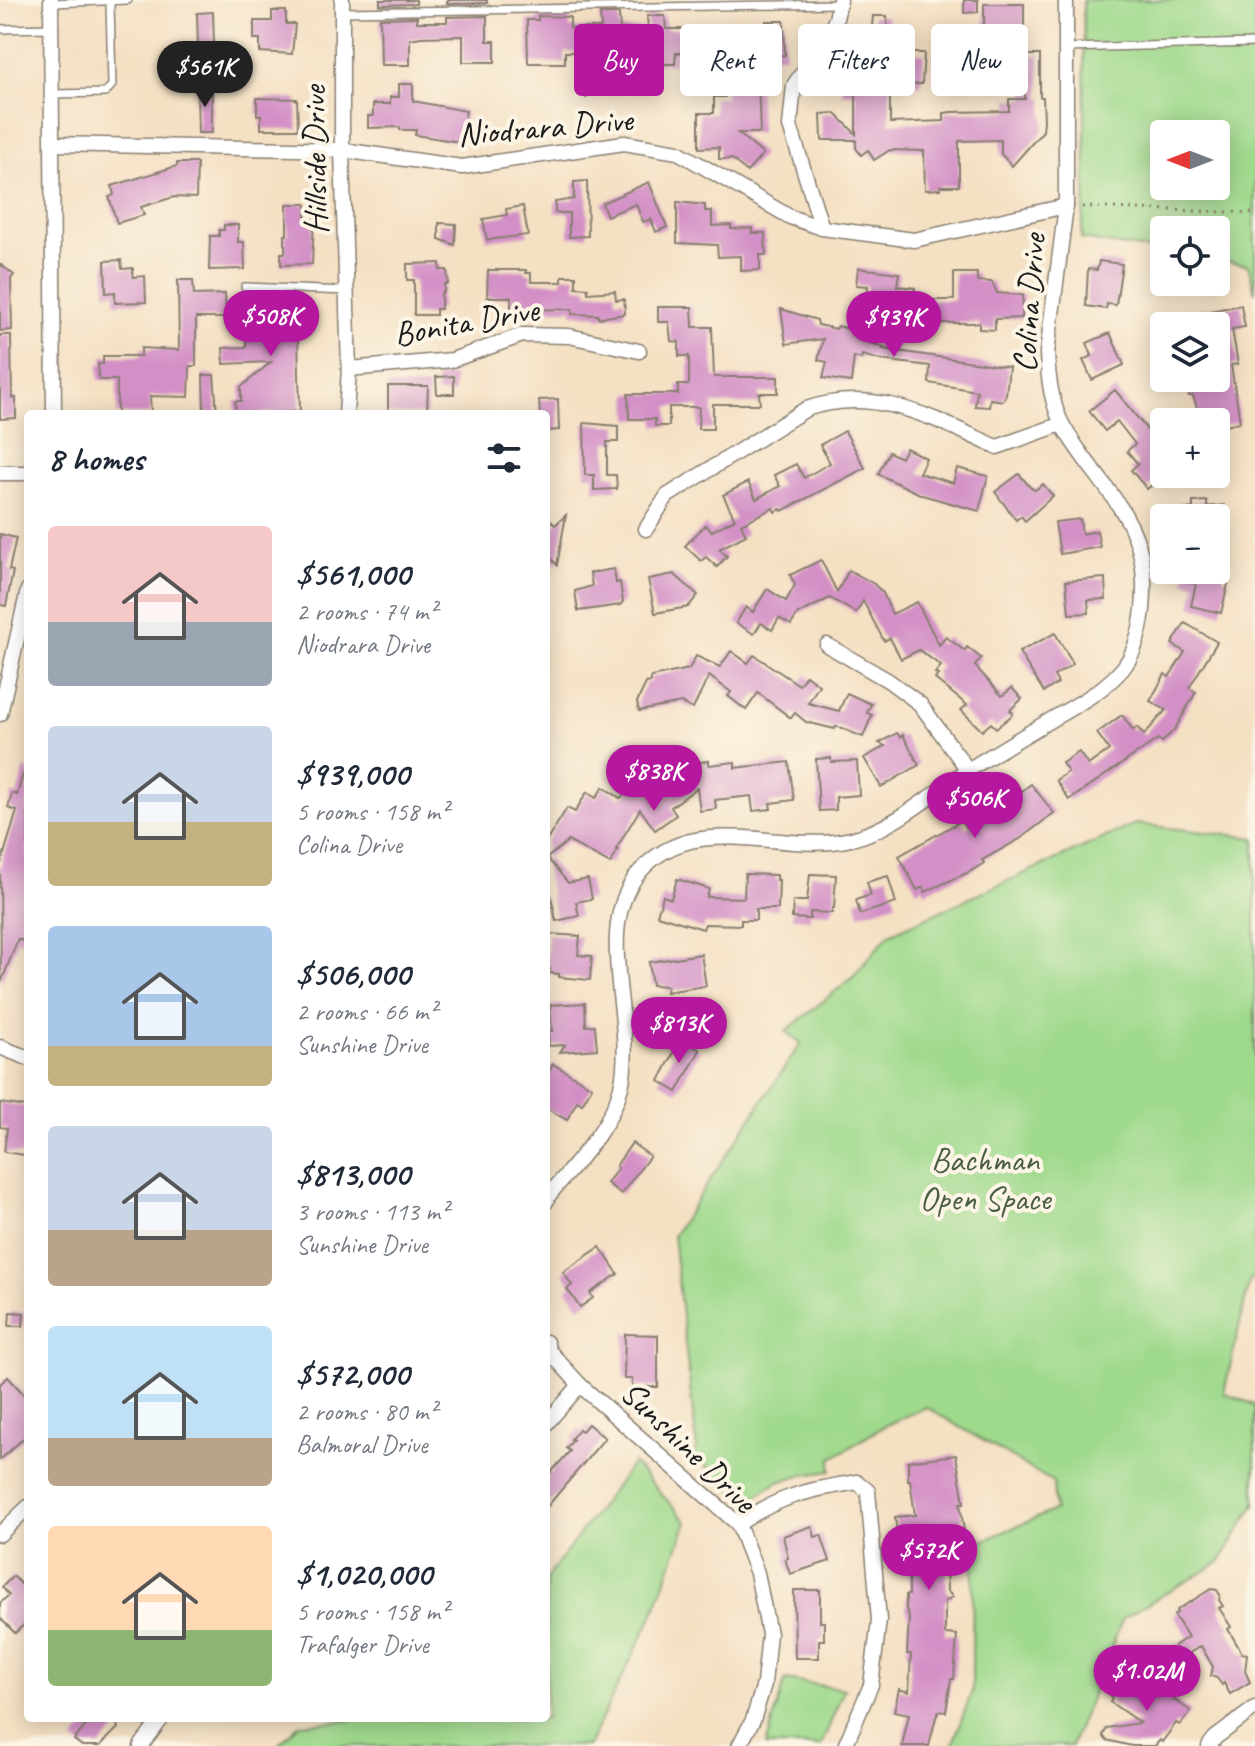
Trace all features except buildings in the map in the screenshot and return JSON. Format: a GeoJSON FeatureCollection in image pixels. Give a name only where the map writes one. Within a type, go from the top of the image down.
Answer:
{"type":"FeatureCollection","features":[{"type":"Feature","properties":{"kind":"street","name":"Colina Drive"},"geometry":{"type":"LineString","coordinates":[[1062,424],[1052,398],[1047,353],[1066,206],[1066,0]]}},
{"type":"Feature","properties":{"kind":"street"},"geometry":{"type":"LineString","coordinates":[[52,2],[54,410]]}},
{"type":"Feature","properties":{"kind":"street"},"geometry":{"type":"LineString","coordinates":[[822,228],[790,126],[794,85],[828,36],[839,2]]}},
{"type":"Feature","properties":{"kind":"street","name":"Hillside Drive"},"geometry":{"type":"LineString","coordinates":[[342,6],[342,150],[349,369],[346,410]]}},
{"type":"Feature","properties":{"kind":"street","name":"Niodrara Drive"},"geometry":{"type":"LineString","coordinates":[[54,144],[342,150],[462,167],[624,143],[678,152],[790,217],[822,228],[914,240],[1066,206]]}},
{"type":"Feature","properties":{"kind":"street","name":"Bonita Drive"},"geometry":{"type":"LineString","coordinates":[[349,369],[452,360],[523,335],[569,336],[639,351]]}},
{"type":"Feature","properties":{"kind":"street"},"geometry":{"type":"LineString","coordinates":[[550,1194],[608,1123],[621,1087],[626,1049],[616,938],[620,909],[637,875],[667,849],[718,835],[805,842],[847,840],[875,832],[968,770],[1096,693],[1125,666],[1139,630],[1144,562],[1136,533],[1062,424],[997,447],[917,411],[872,400],[829,401],[806,409],[667,496],[646,529]]}},
{"type":"Feature","properties":{"kind":"street"},"geometry":{"type":"LineString","coordinates":[[0,473],[24,473]]}},
{"type":"Feature","properties":{"kind":"street"},"geometry":{"type":"LineString","coordinates":[[0,714],[4,681],[24,605]]}},
{"type":"Feature","properties":{"kind":"street"},"geometry":{"type":"LineString","coordinates":[[827,645],[889,681],[920,704],[968,770]]}},
{"type":"Feature","properties":{"kind":"street"},"geometry":{"type":"LineString","coordinates":[[0,1047],[24,1056]]}},
{"type":"Feature","properties":{"kind":"street","name":"Sunshine Drive"},"geometry":{"type":"LineString","coordinates":[[550,1352],[580,1385],[738,1524],[757,1573],[769,1634],[764,1684],[753,1720],[739,1746]]}},
{"type":"Feature","properties":{"kind":"street"},"geometry":{"type":"LineString","coordinates":[[550,1419],[580,1385]]}},
{"type":"Feature","properties":{"kind":"street"},"geometry":{"type":"LineString","coordinates":[[738,1524],[764,1507],[803,1491],[857,1482],[868,1491],[879,1620],[871,1685],[845,1746]]}},
{"type":"Feature","properties":{"kind":"street"},"geometry":{"type":"LineString","coordinates":[[0,1534],[24,1511]]}},
{"type":"Feature","properties":{"kind":"street"},"geometry":{"type":"LineString","coordinates":[[1209,1746],[1255,1708]]}},
{"type":"Feature","properties":{"kind":"street"},"geometry":{"type":"LineString","coordinates":[[141,1746],[159,1722]]}},
{"type":"Feature","properties":{"kind":"lane"},"geometry":{"type":"LineString","coordinates":[[52,2],[128,0]]}},
{"type":"Feature","properties":{"kind":"lane"},"geometry":{"type":"LineString","coordinates":[[53,94],[105,93],[112,85],[110,2]]}},
{"type":"Feature","properties":{"kind":"lane"},"geometry":{"type":"LineString","coordinates":[[342,6],[839,2]]}},
{"type":"Feature","properties":{"kind":"lane"},"geometry":{"type":"LineString","coordinates":[[0,29],[52,28]]}},
{"type":"Feature","properties":{"kind":"lane"},"geometry":{"type":"LineString","coordinates":[[1066,48],[1255,43]]}},
{"type":"Feature","properties":{"kind":"lane"},"geometry":{"type":"LineString","coordinates":[[245,287],[346,291]]}},
{"type":"Feature","properties":{"kind":"path"},"geometry":{"type":"LineString","coordinates":[[1066,206],[1255,213]]}},
{"type":"Feature","properties":{"kind":"green space"},"geometry":{"type":"Polygon","coordinates":[[[1083,0],[1255,0],[1255,293],[1248,265],[1230,262],[1230,216],[1150,216],[1150,250],[1081,239],[1086,190],[1083,0]]]}},
{"type":"Feature","properties":{"kind":"green space","name":"Bachman Open Space"},"geometry":{"type":"Polygon","coordinates":[[[1135,824],[1255,838],[1255,1279],[1250,1279],[1224,1393],[1255,1405],[1255,1504],[1220,1562],[1123,1618],[1071,1746],[952,1746],[972,1691],[973,1545],[1055,1510],[1053,1482],[926,1407],[886,1425],[831,1459],[831,1471],[796,1476],[776,1483],[755,1497],[742,1497],[693,1454],[697,1449],[673,1236],[801,1043],[786,1031],[852,978],[889,934],[1135,824]]]}},
{"type":"Feature","properties":{"kind":"green space"},"geometry":{"type":"Polygon","coordinates":[[[633,1463],[687,1522],[653,1615],[588,1746],[277,1746],[299,1724],[550,1722],[550,1574],[633,1463]]]}},
{"type":"Feature","properties":{"kind":"green space"},"geometry":{"type":"Polygon","coordinates":[[[785,1680],[844,1689],[821,1746],[766,1746],[785,1680]]]}}]}
